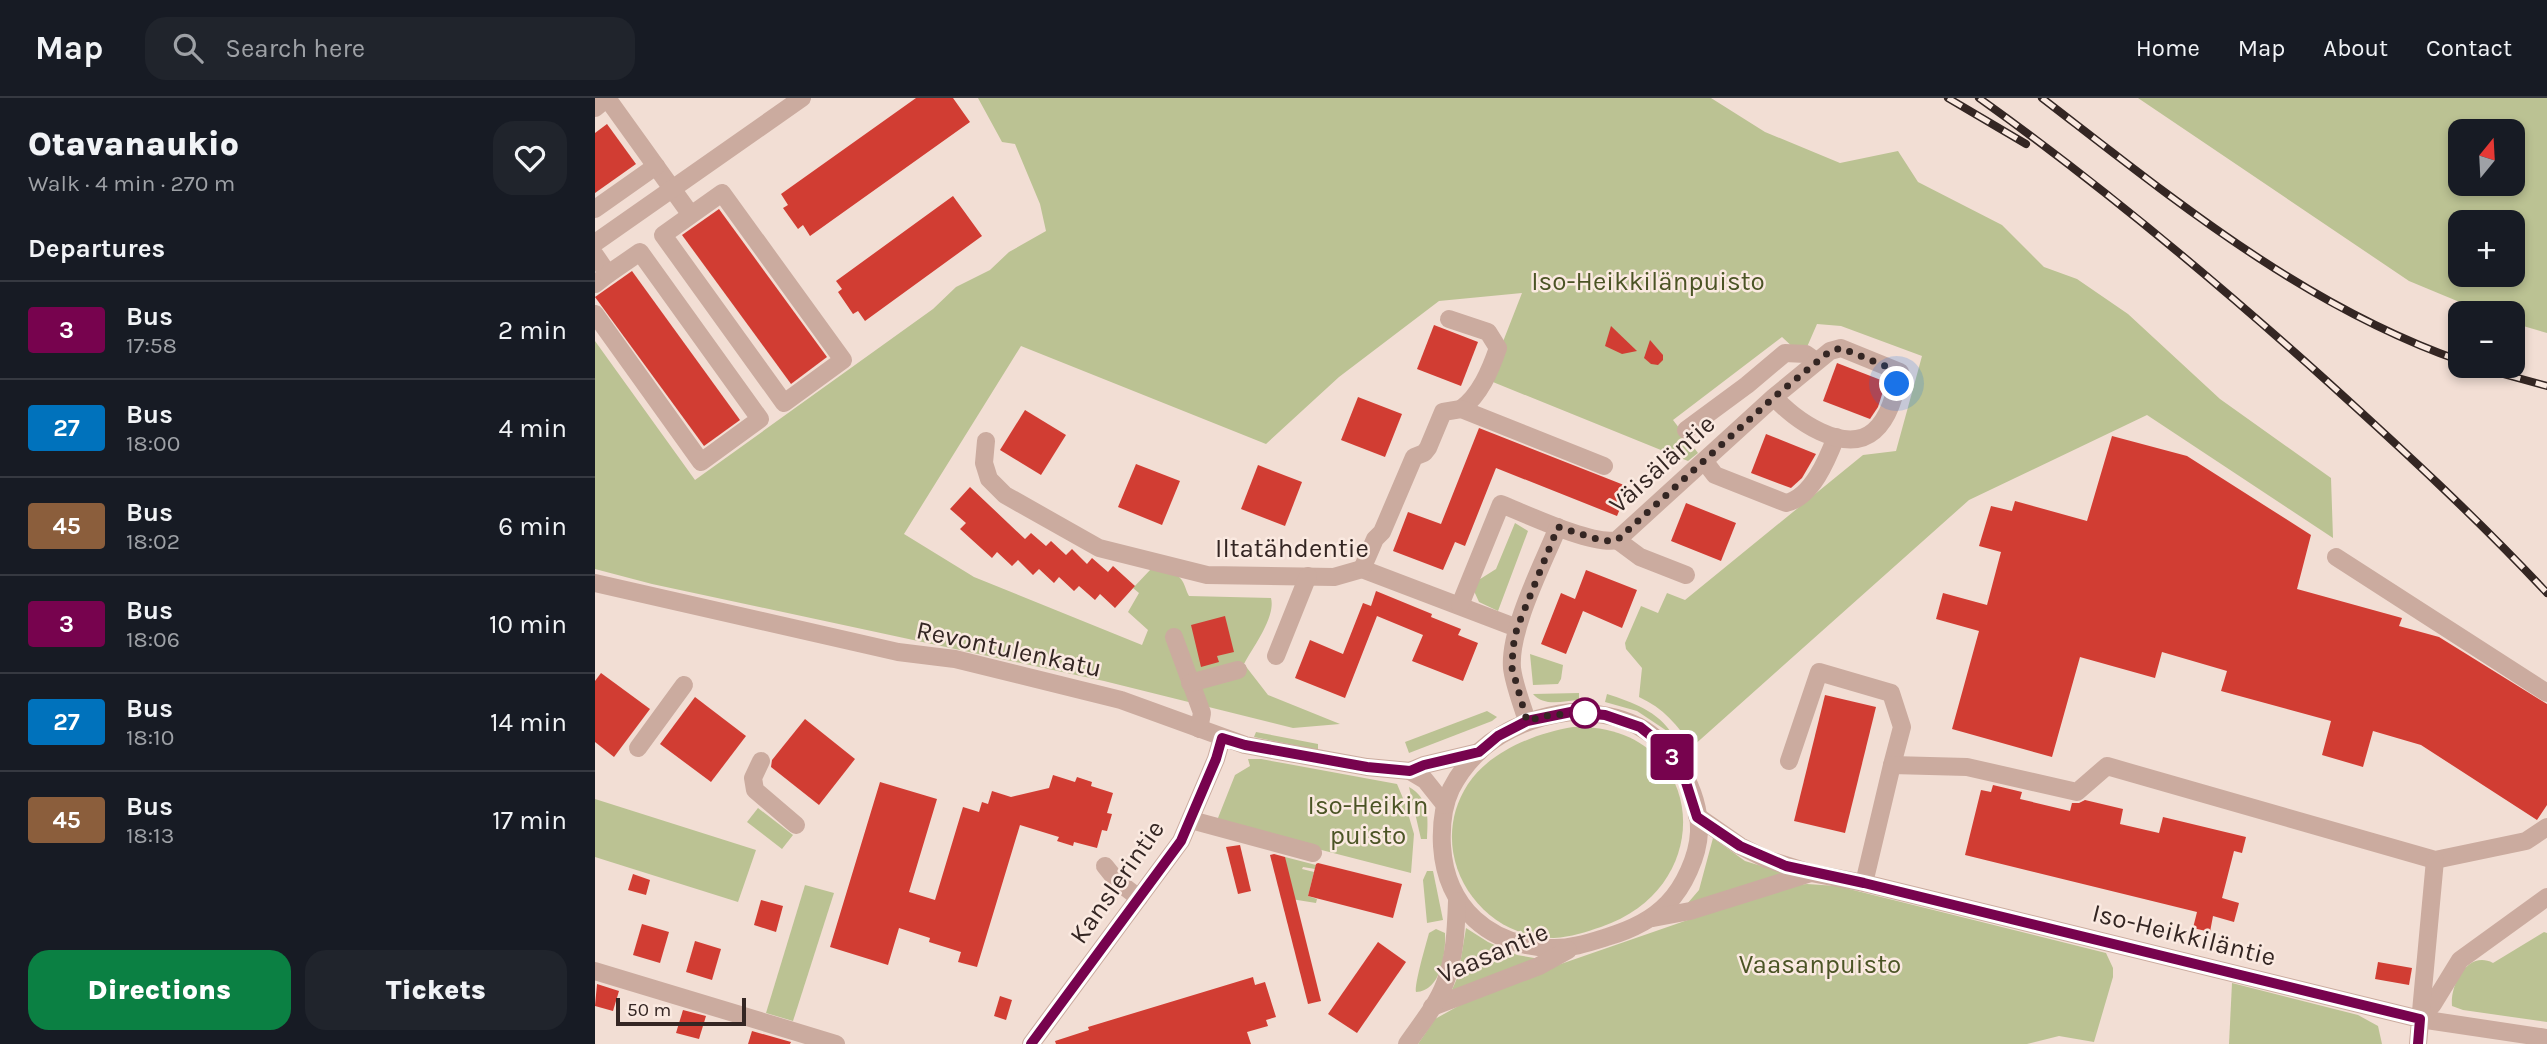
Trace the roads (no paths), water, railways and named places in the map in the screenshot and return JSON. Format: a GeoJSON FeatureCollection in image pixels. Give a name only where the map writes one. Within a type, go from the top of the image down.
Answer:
{"type":"FeatureCollection","features":[{"type":"Feature","properties":{"kind":"street"},"geometry":{"type":"LineString","coordinates":[[595,108],[607,98],[691,215]]}},
{"type":"Feature","properties":{"kind":"street"},"geometry":{"type":"LineString","coordinates":[[595,243],[802,98]]}},
{"type":"Feature","properties":{"kind":"street"},"geometry":{"type":"LineString","coordinates":[[595,209],[656,166]]}},
{"type":"Feature","properties":{"kind":"street"},"geometry":{"type":"LineString","coordinates":[[722,193],[843,360],[784,403],[663,235],[691,215],[722,193]]}},
{"type":"Feature","properties":{"kind":"street"},"geometry":{"type":"LineString","coordinates":[[595,255],[602,279],[640,251],[760,419],[701,462],[595,314]]}},
{"type":"Feature","properties":{"kind":"street"},"geometry":{"type":"LineString","coordinates":[[1362,569],[1375,538],[1382,532],[1414,457],[1424,453],[1452,410],[1474,399],[1493,363],[1498,348],[1488,332],[1449,319]]}},
{"type":"Feature","properties":{"kind":"street"},"geometry":{"type":"LineString","coordinates":[[1686,429],[1748,385],[1785,354],[1806,354],[1816,361],[1830,351],[1841,348],[1900,372],[1887,414],[1872,433],[1855,440],[1836,437],[1809,427],[1785,410],[1774,397]]}},
{"type":"Feature","properties":{"kind":"street","name":"Väisäläntie"},"geometry":{"type":"LineString","coordinates":[[1460,605],[1501,504],[1558,527],[1603,541],[1617,540],[1816,361]]}},
{"type":"Feature","properties":{"kind":"street"},"geometry":{"type":"LineString","coordinates":[[1452,410],[1604,466]]}},
{"type":"Feature","properties":{"kind":"street"},"geometry":{"type":"LineString","coordinates":[[1705,462],[1715,475],[1786,503],[1805,494],[1829,455],[1836,437]]}},
{"type":"Feature","properties":{"kind":"street","name":"Iltatähdentie"},"geometry":{"type":"LineString","coordinates":[[986,441],[983,463],[989,479],[1005,495],[1099,548],[1207,575],[1334,578],[1362,569],[1517,628]]}},
{"type":"Feature","properties":{"kind":"street"},"geometry":{"type":"LineString","coordinates":[[1527,721],[1512,668],[1517,628],[1558,527]]}},
{"type":"Feature","properties":{"kind":"street"},"geometry":{"type":"LineString","coordinates":[[1617,540],[1640,557],[1686,575]]}},
{"type":"Feature","properties":{"kind":"street"},"geometry":{"type":"LineString","coordinates":[[2336,557],[2547,693]]}},
{"type":"Feature","properties":{"kind":"street"},"geometry":{"type":"LineString","coordinates":[[1276,656],[1308,576]]}},
{"type":"Feature","properties":{"kind":"street","name":"Revontulenkatu"},"geometry":{"type":"LineString","coordinates":[[595,583],[871,646],[955,659],[1121,700],[1245,745],[1367,767],[1410,771],[1479,752]]}},
{"type":"Feature","properties":{"kind":"street"},"geometry":{"type":"LineString","coordinates":[[1174,637],[1202,713],[1199,729]]}},
{"type":"Feature","properties":{"kind":"street"},"geometry":{"type":"LineString","coordinates":[[1190,683],[1238,670]]}},
{"type":"Feature","properties":{"kind":"street"},"geometry":{"type":"LineString","coordinates":[[1789,761],[1819,672],[1891,693],[1902,727],[1864,883]]}},
{"type":"Feature","properties":{"kind":"street"},"geometry":{"type":"LineString","coordinates":[[638,748],[684,685]]}},
{"type":"Feature","properties":{"kind":"street"},"geometry":{"type":"LineString","coordinates":[[1592,713],[1617,718],[1640,727],[1664,746],[1676,761],[1689,788],[1697,817],[1697,845],[1682,884],[1664,907],[1649,918],[1616,934],[1574,947],[1534,946],[1504,937],[1477,920],[1457,901],[1444,869],[1442,832],[1445,805],[1455,781],[1479,752],[1498,736],[1527,721],[1550,715],[1592,713]]}},
{"type":"Feature","properties":{"kind":"street","name":"Kanslerintie"},"geometry":{"type":"LineString","coordinates":[[1031,1044],[1181,841],[1216,759],[1222,738]]}},
{"type":"Feature","properties":{"kind":"street"},"geometry":{"type":"LineString","coordinates":[[761,761],[753,778],[755,790],[796,825]]}},
{"type":"Feature","properties":{"kind":"street"},"geometry":{"type":"LineString","coordinates":[[1892,765],[1967,767],[2077,792],[2106,766],[2435,860],[2526,841],[2547,827]]}},
{"type":"Feature","properties":{"kind":"street"},"geometry":{"type":"LineString","coordinates":[[1410,771],[1425,780],[1445,805]]}},
{"type":"Feature","properties":{"kind":"street","name":"Iso-Heikkiläntie"},"geometry":{"type":"LineString","coordinates":[[1697,817],[1750,852],[1811,873],[1864,883],[2420,1019],[2547,1038]]}},
{"type":"Feature","properties":{"kind":"street"},"geometry":{"type":"LineString","coordinates":[[1191,820],[1313,853]]}},
{"type":"Feature","properties":{"kind":"street"},"geometry":{"type":"LineString","coordinates":[[2418,1044],[2435,860]]}},
{"type":"Feature","properties":{"kind":"street"},"geometry":{"type":"LineString","coordinates":[[1105,866],[1139,898]]}},
{"type":"Feature","properties":{"kind":"street","name":"Iso-Heikkiläntie"},"geometry":{"type":"LineString","coordinates":[[1649,918],[1690,911],[1811,873]]}},
{"type":"Feature","properties":{"kind":"street"},"geometry":{"type":"LineString","coordinates":[[2420,1019],[2433,1004],[2460,960],[2547,897]]}},
{"type":"Feature","properties":{"kind":"street","name":"Vaasantie"},"geometry":{"type":"LineString","coordinates":[[1407,1044],[1444,985],[1454,950],[1457,901]]}},
{"type":"Feature","properties":{"kind":"street","name":"Vaasantie"},"geometry":{"type":"LineString","coordinates":[[1432,1007],[1538,966],[1574,947]]}},
{"type":"Feature","properties":{"kind":"street"},"geometry":{"type":"LineString","coordinates":[[595,971],[836,1044]]}},
{"type":"Feature","properties":{"kind":"railway"},"geometry":{"type":"LineString","coordinates":[[1948,98],[2026,144]]}},
{"type":"Feature","properties":{"kind":"railway"},"geometry":{"type":"LineString","coordinates":[[1979,98],[2114,200],[2245,309],[2413,460],[2547,593]]}},
{"type":"Feature","properties":{"kind":"railway"},"geometry":{"type":"LineString","coordinates":[[2042,98],[2190,211],[2293,280],[2347,311],[2448,356]]}},
{"type":"Feature","properties":{"kind":"railway"},"geometry":{"type":"LineString","coordinates":[[2518,378],[2547,386]]}},
{"type":"Feature","properties":{"kind":"park label","name":"Iso-Heikkilänpuisto"},"geometry":{"type":"Point","coordinates":[1648,281]}},
{"type":"Feature","properties":{"kind":"park label","name":"Iso-Heikin puisto"},"geometry":{"type":"Point","coordinates":[1368,820]}},
{"type":"Feature","properties":{"kind":"park label","name":"Vaasanpuisto"},"geometry":{"type":"Point","coordinates":[1820,964]}}]}
